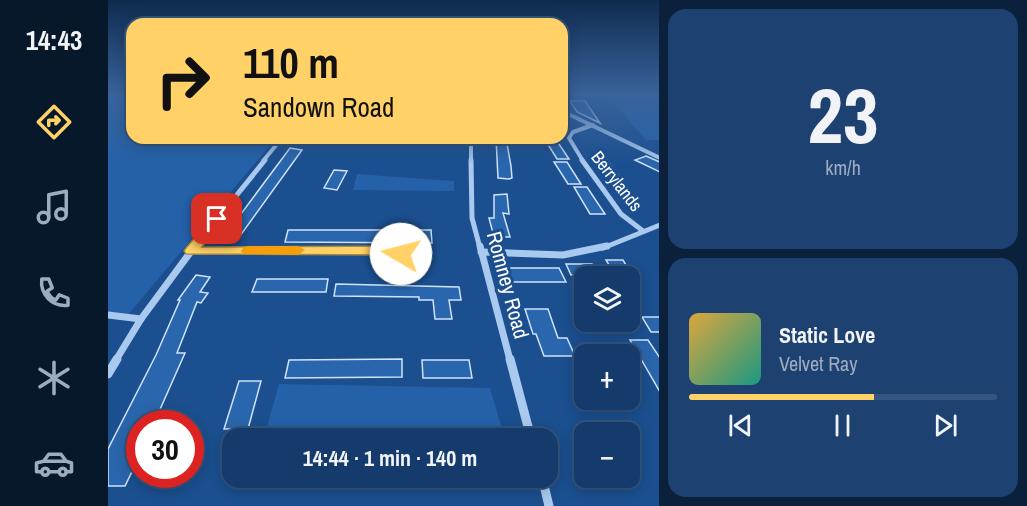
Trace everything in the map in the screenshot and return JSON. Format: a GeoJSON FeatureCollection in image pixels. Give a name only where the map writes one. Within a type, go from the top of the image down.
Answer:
{"type":"FeatureCollection","features":[{"type":"Feature","properties":{"kind":"street"},"geometry":{"type":"LineString","coordinates":[[577,118],[659,158]]}},
{"type":"Feature","properties":{"kind":"street","name":"Berrylands"},"geometry":{"type":"LineString","coordinates":[[593,125],[573,132],[569,138],[571,144],[621,214],[643,231]]}},
{"type":"Feature","properties":{"kind":"street"},"geometry":{"type":"LineString","coordinates":[[108,374],[141,319],[191,251],[277,144]]}},
{"type":"Feature","properties":{"kind":"street","name":"Romney Road"},"geometry":{"type":"LineString","coordinates":[[471,144],[472,218],[501,334],[528,428]]}},
{"type":"Feature","properties":{"kind":"street"},"geometry":{"type":"LineString","coordinates":[[481,252],[532,256],[576,254],[608,246],[659,225]]}},
{"type":"Feature","properties":{"kind":"street"},"geometry":{"type":"LineString","coordinates":[[191,251],[393,250],[401,254]]}},
{"type":"Feature","properties":{"kind":"street"},"geometry":{"type":"LineString","coordinates":[[108,315],[141,319]]}},
{"type":"Feature","properties":{"kind":"street"},"geometry":{"type":"LineString","coordinates":[[545,488],[549,506]]}},
{"type":"Feature","properties":{"kind":"shaded area"},"geometry":{"type":"Polygon","coordinates":[[[108,118],[126,118],[126,144],[271,144],[128,315],[108,312],[108,118]]]}},
{"type":"Feature","properties":{"kind":"shaded area"},"geometry":{"type":"Polygon","coordinates":[[[627,118],[659,118],[659,140],[646,140],[627,118]]]}},
{"type":"Feature","properties":{"kind":"shaded area"},"geometry":{"type":"Polygon","coordinates":[[[357,174],[454,181],[454,191],[353,190],[357,174]]]}},
{"type":"Feature","properties":{"kind":"shaded area"},"geometry":{"type":"Polygon","coordinates":[[[279,384],[490,388],[502,428],[384,428],[267,427],[279,384]]]}},
{"type":"Feature","properties":{"kind":"building"},"geometry":{"type":"Polygon","coordinates":[[[496,144],[507,144],[512,178],[498,178],[496,144]]]}},
{"type":"Feature","properties":{"kind":"building"},"geometry":{"type":"Polygon","coordinates":[[[548,144],[559,144],[569,159],[557,159],[548,144]]]}},
{"type":"Feature","properties":{"kind":"building"},"geometry":{"type":"Polygon","coordinates":[[[290,148],[302,150],[240,236],[226,234],[290,148]]]}},
{"type":"Feature","properties":{"kind":"building"},"geometry":{"type":"Polygon","coordinates":[[[600,151],[626,185],[613,185],[592,157],[600,151]]]}},
{"type":"Feature","properties":{"kind":"building"},"geometry":{"type":"Polygon","coordinates":[[[646,156],[659,162],[659,172],[635,160],[646,156]]]}},
{"type":"Feature","properties":{"kind":"building"},"geometry":{"type":"Polygon","coordinates":[[[554,162],[567,162],[581,184],[568,184],[554,162]]]}},
{"type":"Feature","properties":{"kind":"building"},"geometry":{"type":"Polygon","coordinates":[[[334,170],[347,171],[337,190],[324,188],[334,170]]]}},
{"type":"Feature","properties":{"kind":"building"},"geometry":{"type":"Polygon","coordinates":[[[574,187],[587,187],[605,214],[590,214],[574,187]]]}},
{"type":"Feature","properties":{"kind":"building"},"geometry":{"type":"Polygon","coordinates":[[[507,194],[509,214],[503,213],[510,237],[494,237],[489,218],[494,218],[494,195],[507,194]]]}},
{"type":"Feature","properties":{"kind":"building"},"geometry":{"type":"Polygon","coordinates":[[[288,230],[431,230],[432,243],[285,242],[288,230]]]}},
{"type":"Feature","properties":{"kind":"building"},"geometry":{"type":"Polygon","coordinates":[[[606,260],[623,260],[627,266],[610,266],[606,260]]]}},
{"type":"Feature","properties":{"kind":"building"},"geometry":{"type":"Polygon","coordinates":[[[566,264],[592,264],[593,266],[574,266],[574,275],[571,275],[566,264]]]}},
{"type":"Feature","properties":{"kind":"building"},"geometry":{"type":"Polygon","coordinates":[[[499,268],[559,268],[566,282],[504,282],[499,268]]]}},
{"type":"Feature","properties":{"kind":"building"},"geometry":{"type":"Polygon","coordinates":[[[196,275],[210,277],[200,292],[208,293],[201,303],[197,302],[177,353],[185,353],[160,410],[128,410],[156,355],[180,300],[178,300],[196,275]]]}},
{"type":"Feature","properties":{"kind":"building"},"geometry":{"type":"Polygon","coordinates":[[[257,279],[328,279],[326,292],[252,292],[257,279]]]}},
{"type":"Feature","properties":{"kind":"building"},"geometry":{"type":"Polygon","coordinates":[[[336,284],[459,287],[461,300],[449,300],[452,319],[435,319],[433,300],[419,300],[419,297],[334,296],[336,284]]]}},
{"type":"Feature","properties":{"kind":"building"},"geometry":{"type":"Polygon","coordinates":[[[525,309],[548,309],[558,338],[567,338],[574,356],[544,356],[536,334],[533,334],[525,309]]]}},
{"type":"Feature","properties":{"kind":"building"},"geometry":{"type":"Polygon","coordinates":[[[642,317],[659,317],[659,332],[651,332],[642,317]]]}},
{"type":"Feature","properties":{"kind":"building"},"geometry":{"type":"Polygon","coordinates":[[[630,340],[648,340],[659,356],[659,390],[640,357],[640,344],[632,344],[630,340]]]}},
{"type":"Feature","properties":{"kind":"building"},"geometry":{"type":"Polygon","coordinates":[[[402,359],[402,377],[285,378],[289,360],[402,359]]]}},
{"type":"Feature","properties":{"kind":"building"},"geometry":{"type":"Polygon","coordinates":[[[422,360],[469,360],[472,378],[423,378],[422,360]]]}},
{"type":"Feature","properties":{"kind":"building"},"geometry":{"type":"Polygon","coordinates":[[[239,381],[261,381],[248,428],[224,428],[239,381]]]}},
{"type":"Feature","properties":{"kind":"building"},"geometry":{"type":"Polygon","coordinates":[[[126,414],[125,486],[108,486],[108,449],[126,414]]]}},
{"type":"Feature","properties":{"kind":"slow traffic"},"geometry":{"type":"LineString","coordinates":[[248,251],[298,250]]}},
{"type":"Feature","properties":{"kind":"route"},"geometry":{"type":"LineString","coordinates":[[217,219],[191,251],[393,250],[401,254]]}}]}
